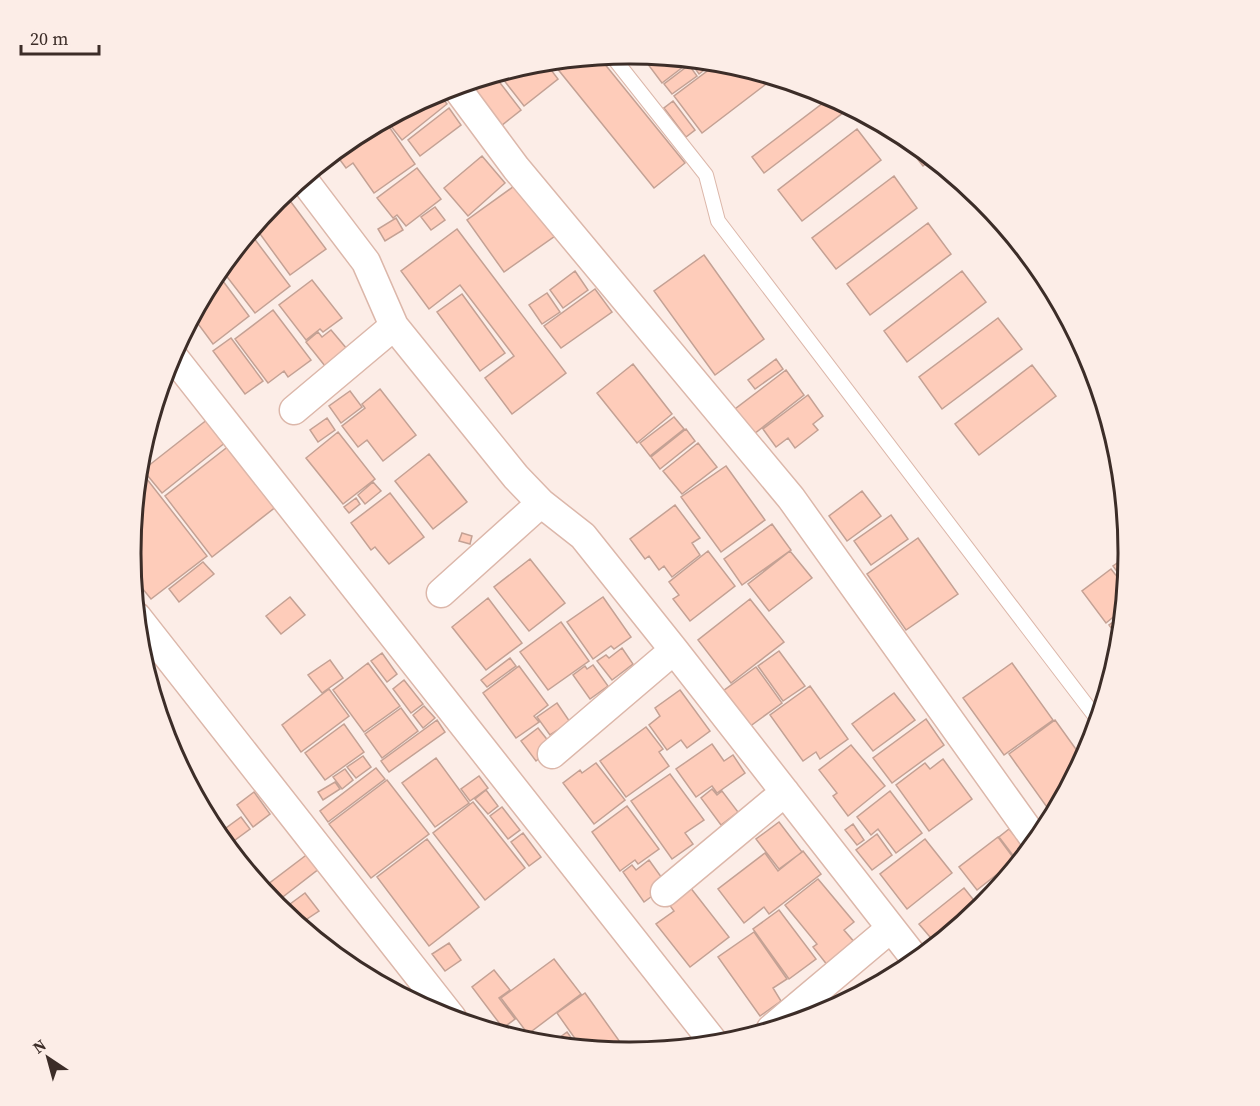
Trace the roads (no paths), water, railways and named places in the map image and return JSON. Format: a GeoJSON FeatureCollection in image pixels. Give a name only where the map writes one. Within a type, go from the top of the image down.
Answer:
{"type":"FeatureCollection","features":[{"type":"Feature","properties":{"kind":"street"},"geometry":{"type":"LineString","coordinates":[[462,95],[516,168],[791,498],[1030,833]]}},
{"type":"Feature","properties":{"kind":"street"},"geometry":{"type":"LineString","coordinates":[[308,186],[366,262],[394,326],[516,477],[541,503],[583,536],[910,953]]}},
{"type":"Feature","properties":{"kind":"street"},"geometry":{"type":"LineString","coordinates":[[294,410],[394,326]]}},
{"type":"Feature","properties":{"kind":"street"},"geometry":{"type":"LineString","coordinates":[[179,365],[708,1035]]}},
{"type":"Feature","properties":{"kind":"street"},"geometry":{"type":"LineString","coordinates":[[441,593],[541,503]]}},
{"type":"Feature","properties":{"kind":"street"},"geometry":{"type":"LineString","coordinates":[[148,631],[440,1003]]}},
{"type":"Feature","properties":{"kind":"street"},"geometry":{"type":"LineString","coordinates":[[552,754],[674,650]]}},
{"type":"Feature","properties":{"kind":"street"},"geometry":{"type":"LineString","coordinates":[[665,892],[785,792]]}},
{"type":"Feature","properties":{"kind":"street"},"geometry":{"type":"LineString","coordinates":[[786,1016],[891,928]]}},
{"type":"Feature","properties":{"kind":"lane"},"geometry":{"type":"LineString","coordinates":[[619,65],[706,175],[718,221],[1092,712]]}}]}
